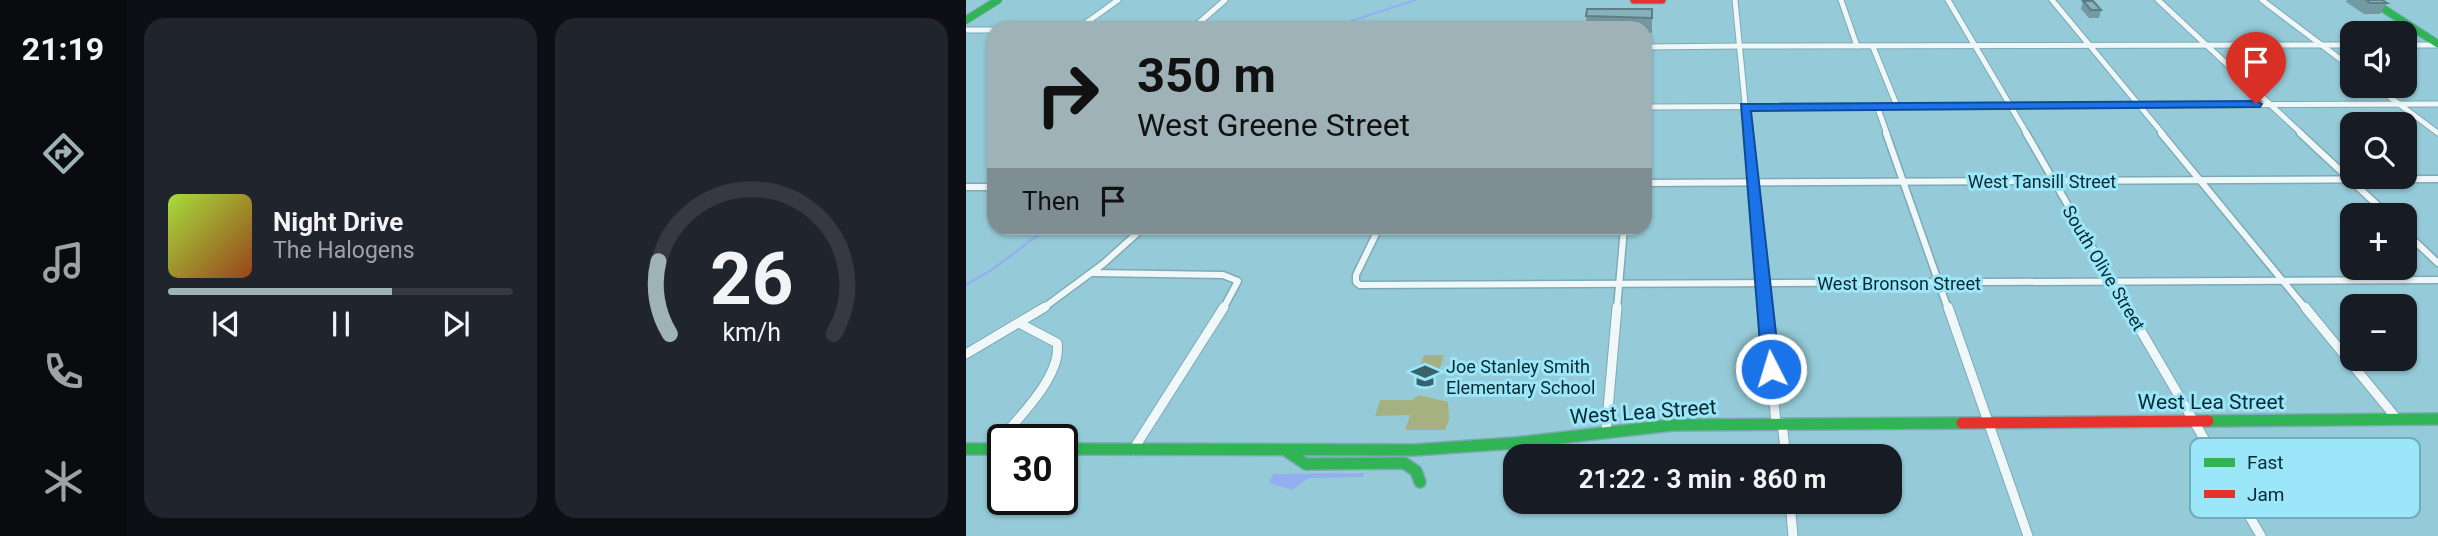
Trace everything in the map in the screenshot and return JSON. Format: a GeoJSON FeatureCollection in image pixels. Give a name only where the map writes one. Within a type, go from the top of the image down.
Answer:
{"type":"FeatureCollection","features":[{"type":"Feature","properties":{"kind":"main road"},"geometry":{"type":"LineString","coordinates":[[966,20],[999,0]]}},
{"type":"Feature","properties":{"kind":"main road"},"geometry":{"type":"LineString","coordinates":[[1634,0],[1662,0]]}},
{"type":"Feature","properties":{"kind":"main road"},"geometry":{"type":"LineString","coordinates":[[2370,0],[2438,45]]}},
{"type":"Feature","properties":{"kind":"main road","name":"West Lea Street"},"geometry":{"type":"LineString","coordinates":[[1078,449],[1288,452],[1454,448],[1673,425],[2438,419]]}},
{"type":"Feature","properties":{"kind":"main road"},"geometry":{"type":"LineString","coordinates":[[966,449],[987,449]]}},
{"type":"Feature","properties":{"kind":"main road"},"geometry":{"type":"LineString","coordinates":[[1288,452],[1306,464],[1404,463],[1416,471],[1420,482]]}},
{"type":"Feature","properties":{"kind":"street"},"geometry":{"type":"LineString","coordinates":[[1089,21],[1118,0]]}},
{"type":"Feature","properties":{"kind":"street"},"geometry":{"type":"LineString","coordinates":[[1201,21],[1225,0]]}},
{"type":"Feature","properties":{"kind":"street"},"geometry":{"type":"LineString","coordinates":[[1735,0],[1763,283],[1783,444]]}},
{"type":"Feature","properties":{"kind":"street"},"geometry":{"type":"LineString","coordinates":[[1841,0],[1857,46]]}},
{"type":"Feature","properties":{"kind":"street","name":"South Olive Street"},"geometry":{"type":"LineString","coordinates":[[1948,0],[2203,438]]}},
{"type":"Feature","properties":{"kind":"street"},"geometry":{"type":"LineString","coordinates":[[2052,0],[2398,419]]}},
{"type":"Feature","properties":{"kind":"street"},"geometry":{"type":"LineString","coordinates":[[2158,0],[2340,170]]}},
{"type":"Feature","properties":{"kind":"street"},"geometry":{"type":"LineString","coordinates":[[2262,0],[2340,59]]}},
{"type":"Feature","properties":{"kind":"street"},"geometry":{"type":"LineString","coordinates":[[966,30],[987,30]]}},
{"type":"Feature","properties":{"kind":"street"},"geometry":{"type":"LineString","coordinates":[[1652,47],[2340,45]]}},
{"type":"Feature","properties":{"kind":"street"},"geometry":{"type":"LineString","coordinates":[[2417,45],[2438,45]]}},
{"type":"Feature","properties":{"kind":"street"},"geometry":{"type":"LineString","coordinates":[[1873,47],[1897,106]]}},
{"type":"Feature","properties":{"kind":"street"},"geometry":{"type":"LineString","coordinates":[[2392,98],[2438,133]]}},
{"type":"Feature","properties":{"kind":"street"},"geometry":{"type":"LineString","coordinates":[[1652,107],[2438,104]]}},
{"type":"Feature","properties":{"kind":"street"},"geometry":{"type":"LineString","coordinates":[[1877,106],[2028,536]]}},
{"type":"Feature","properties":{"kind":"street","name":"West Tansill Street"},"geometry":{"type":"LineString","coordinates":[[1652,183],[2340,180]]}},
{"type":"Feature","properties":{"kind":"street","name":"West Tansill Street"},"geometry":{"type":"LineString","coordinates":[[2417,180],[2438,180]]}},
{"type":"Feature","properties":{"kind":"street"},"geometry":{"type":"LineString","coordinates":[[966,187],[987,187]]}},
{"type":"Feature","properties":{"kind":"street"},"geometry":{"type":"LineString","coordinates":[[2361,189],[2375,203]]}},
{"type":"Feature","properties":{"kind":"street"},"geometry":{"type":"LineString","coordinates":[[966,354],[1019,323],[1093,273],[1135,235]]}},
{"type":"Feature","properties":{"kind":"street","name":"West Bronson Street"},"geometry":{"type":"LineString","coordinates":[[1376,235],[1356,275],[1356,282],[1360,285],[2438,280]]}},
{"type":"Feature","properties":{"kind":"street"},"geometry":{"type":"LineString","coordinates":[[1606,432],[1623,235]]}},
{"type":"Feature","properties":{"kind":"street"},"geometry":{"type":"LineString","coordinates":[[2417,243],[2438,263]]}},
{"type":"Feature","properties":{"kind":"street"},"geometry":{"type":"LineString","coordinates":[[1093,273],[1223,275],[1234,277],[1238,281],[1217,320],[1133,450]]}},
{"type":"Feature","properties":{"kind":"street"},"geometry":{"type":"LineString","coordinates":[[1016,424],[1052,373],[1059,355],[1057,343],[1019,323]]}},
{"type":"Feature","properties":{"kind":"street"},"geometry":{"type":"LineString","coordinates":[[1791,514],[1793,536]]}},
{"type":"Feature","properties":{"kind":"street","name":"South Olive Street"},"geometry":{"type":"LineString","coordinates":[[2250,518],[2261,536]]}},
{"type":"Feature","properties":{"kind":"green space"},"geometry":{"type":"Polygon","coordinates":[[[1424,355],[1444,355],[1436,380],[1415,380],[1424,355]]]}},
{"type":"Feature","properties":{"kind":"green space"},"geometry":{"type":"Polygon","coordinates":[[[1419,395],[1448,402],[1449,420],[1445,430],[1405,430],[1410,415],[1375,416],[1380,400],[1412,400],[1419,395]]]}},
{"type":"Feature","properties":{"kind":"water"},"geometry":{"type":"Polygon","coordinates":[[[1365,473],[1362,477],[1309,478],[1292,490],[1269,483],[1273,474],[1365,473]]]}},
{"type":"Feature","properties":{"kind":"building"},"geometry":{"type":"Polygon","coordinates":[[[2366,0],[2382,0],[2387,3],[2370,3],[2366,0]]]}},
{"type":"Feature","properties":{"kind":"building"},"geometry":{"type":"Polygon","coordinates":[[[2083,1],[2093,1],[2101,10],[2091,10],[2083,1]]]}},
{"type":"Feature","properties":{"kind":"building"},"geometry":{"type":"Polygon","coordinates":[[[1587,9],[1652,9],[1652,18],[1586,16],[1587,9]]]}},
{"type":"Feature","properties":{"kind":"waterway"},"geometry":{"type":"LineString","coordinates":[[1351,21],[1415,0]]}},
{"type":"Feature","properties":{"kind":"waterway"},"geometry":{"type":"LineString","coordinates":[[966,285],[993,269],[1038,235]]}},
{"type":"Feature","properties":{"kind":"traffic: fast"},"geometry":{"type":"LineString","coordinates":[[966,20],[998,0]]}},
{"type":"Feature","properties":{"kind":"traffic: fast"},"geometry":{"type":"LineString","coordinates":[[2370,0],[2438,44]]}},
{"type":"Feature","properties":{"kind":"traffic: fast"},"geometry":{"type":"LineString","coordinates":[[2208,421],[2438,419]]}},
{"type":"Feature","properties":{"kind":"traffic: fast"},"geometry":{"type":"LineString","coordinates":[[1078,449],[1414,450],[1515,443],[1673,425],[1962,423]]}},
{"type":"Feature","properties":{"kind":"traffic: fast"},"geometry":{"type":"LineString","coordinates":[[966,449],[987,449]]}},
{"type":"Feature","properties":{"kind":"traffic: fast"},"geometry":{"type":"LineString","coordinates":[[1288,452],[1306,464],[1404,463],[1416,471],[1420,482]]}},
{"type":"Feature","properties":{"kind":"traffic: jam"},"geometry":{"type":"LineString","coordinates":[[1634,0],[1662,0]]}},
{"type":"Feature","properties":{"kind":"traffic: jam"},"geometry":{"type":"LineString","coordinates":[[1962,423],[2208,421]]}},
{"type":"Feature","properties":{"kind":"place","name":"Joe Stanley Smith Elementary School"},"geometry":{"type":"Point","coordinates":[1425,376]}},
{"type":"Feature","properties":{"kind":"route"},"geometry":{"type":"LineString","coordinates":[[1771,369],[1745,107],[2256,104]]}}]}
